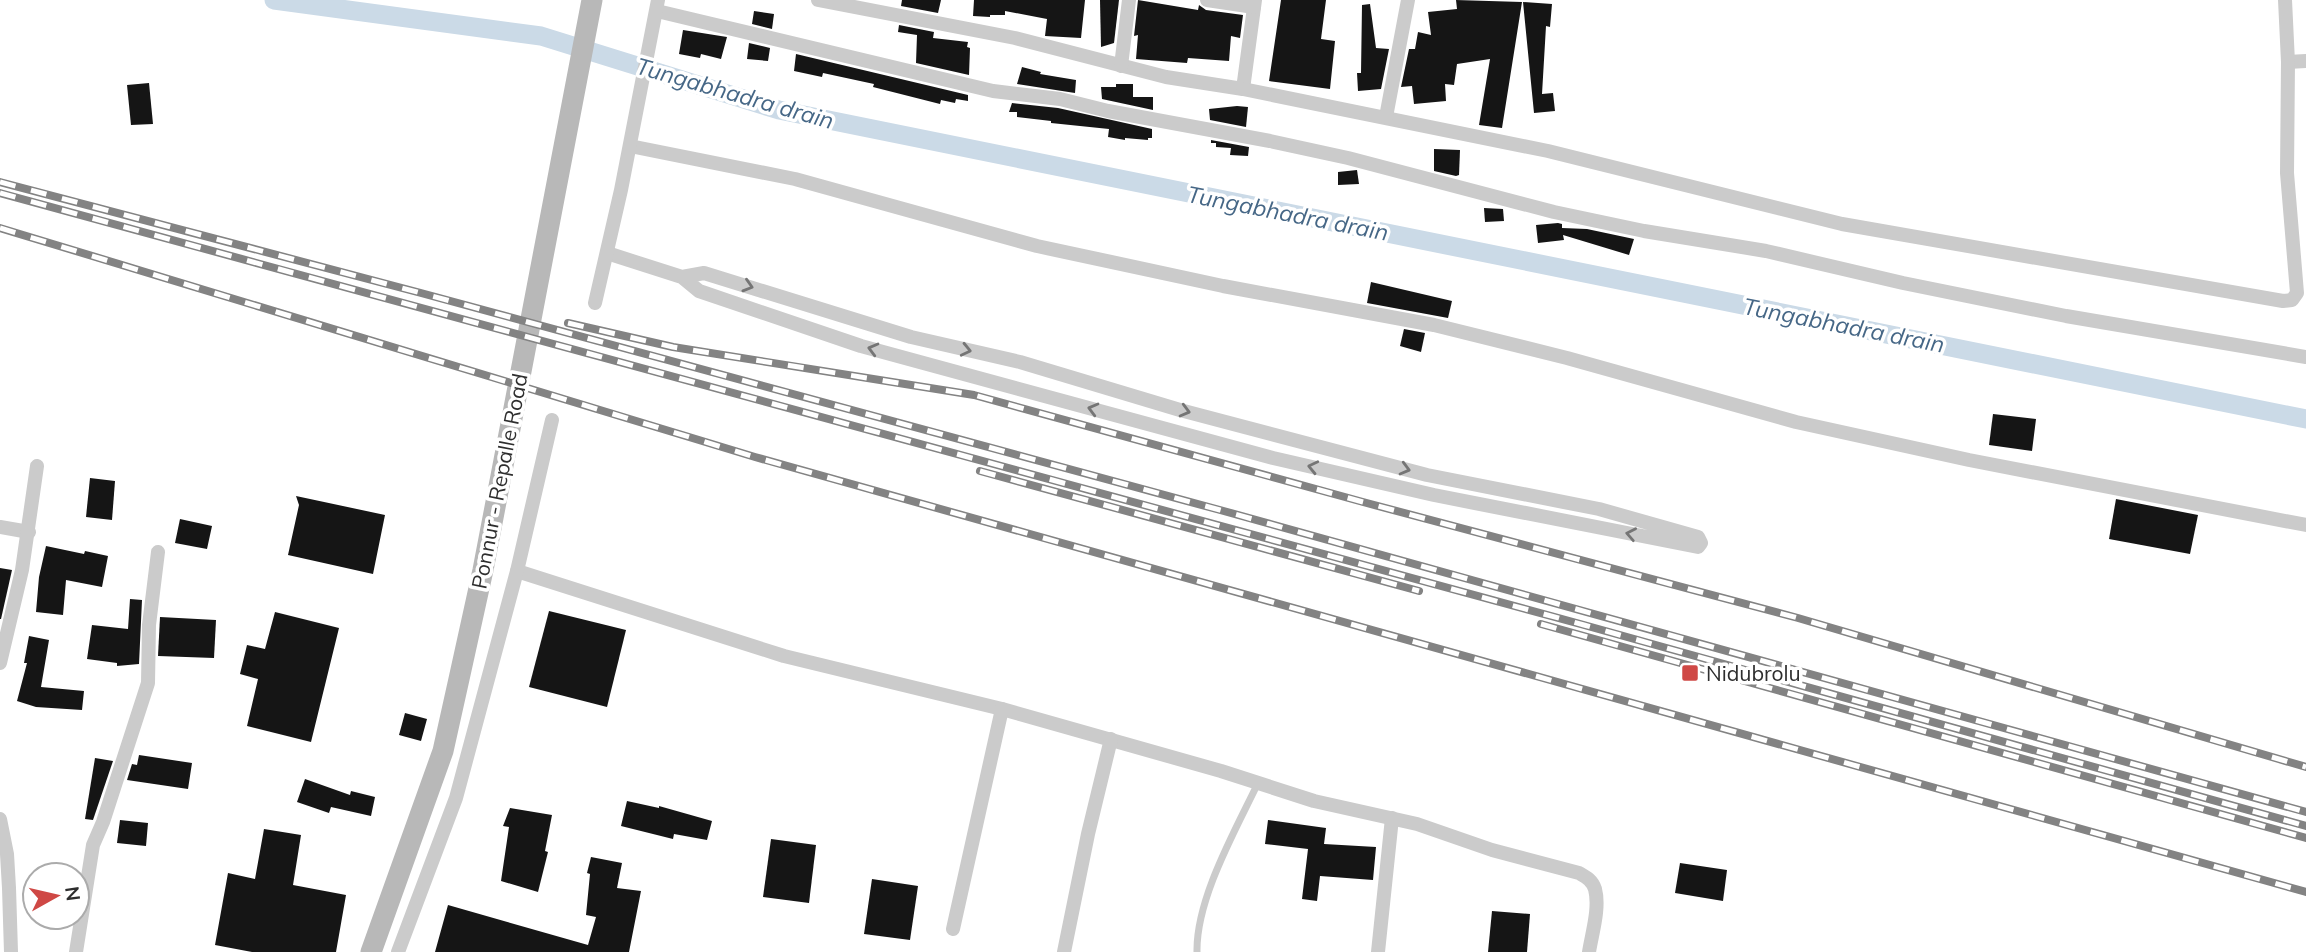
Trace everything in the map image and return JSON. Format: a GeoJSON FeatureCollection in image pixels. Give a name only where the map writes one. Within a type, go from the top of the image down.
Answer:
{"type":"FeatureCollection","features":[{"type":"Feature","properties":{"kind":"main road","name":"Ponnur - Repalle Road"},"geometry":{"type":"LineString","coordinates":[[370,952],[443,751],[460,679],[592,0]]}},
{"type":"Feature","properties":{"kind":"street"},"geometry":{"type":"LineString","coordinates":[[818,0],[1003,35],[1166,77],[1243,89],[1548,151],[1842,224],[2283,301],[2292,300],[2297,293],[2287,173],[2288,62],[2285,0]]}},
{"type":"Feature","properties":{"kind":"street"},"geometry":{"type":"LineString","coordinates":[[1121,66],[1129,0]]}},
{"type":"Feature","properties":{"kind":"street"},"geometry":{"type":"LineString","coordinates":[[1207,0],[1255,3],[1243,89]]}},
{"type":"Feature","properties":{"kind":"street"},"geometry":{"type":"LineString","coordinates":[[1386,117],[1408,0]]}},
{"type":"Feature","properties":{"kind":"street"},"geometry":{"type":"LineString","coordinates":[[595,303],[657,10],[993,91],[1060,99],[1108,111],[1270,141],[1454,184],[1554,212],[1644,231],[1766,251],[1903,283],[2066,316],[2306,357]]}},
{"type":"Feature","properties":{"kind":"street"},"geometry":{"type":"LineString","coordinates":[[2288,62],[2306,61]]}},
{"type":"Feature","properties":{"kind":"street"},"geometry":{"type":"LineString","coordinates":[[630,146],[795,179],[1037,246],[1223,286],[1434,325],[1567,358],[1796,422],[1983,463],[2306,525]]}},
{"type":"Feature","properties":{"kind":"street"},"geometry":{"type":"LineString","coordinates":[[607,253],[682,277],[699,291],[843,340],[1151,425],[1434,495],[1698,547],[1700,544],[1698,537],[1599,509],[1438,477],[1158,403],[1005,358],[911,337],[704,272],[682,277]]}},
{"type":"Feature","properties":{"kind":"street"},"geometry":{"type":"LineString","coordinates":[[843,340],[850,318]]}},
{"type":"Feature","properties":{"kind":"street"},"geometry":{"type":"LineString","coordinates":[[997,383],[1005,358]]}},
{"type":"Feature","properties":{"kind":"street"},"geometry":{"type":"LineString","coordinates":[[1151,425],[1158,403]]}},
{"type":"Feature","properties":{"kind":"street"},"geometry":{"type":"LineString","coordinates":[[398,952],[456,798],[517,571],[552,420]]}},
{"type":"Feature","properties":{"kind":"street"},"geometry":{"type":"LineString","coordinates":[[0,663],[29,532],[37,466]]}},
{"type":"Feature","properties":{"kind":"street"},"geometry":{"type":"LineString","coordinates":[[1434,495],[1438,477]]}},
{"type":"Feature","properties":{"kind":"street"},"geometry":{"type":"LineString","coordinates":[[0,527],[29,532]]}},
{"type":"Feature","properties":{"kind":"street"},"geometry":{"type":"LineString","coordinates":[[76,952],[93,845],[148,683],[149,625],[158,552]]}},
{"type":"Feature","properties":{"kind":"street"},"geometry":{"type":"LineString","coordinates":[[517,571],[784,656],[1002,709],[1314,801],[1417,824],[1492,850],[1579,873],[1590,880],[1595,888],[1589,952]]}},
{"type":"Feature","properties":{"kind":"street"},"geometry":{"type":"LineString","coordinates":[[953,929],[1002,709]]}},
{"type":"Feature","properties":{"kind":"street"},"geometry":{"type":"LineString","coordinates":[[1064,952],[1087,834],[1111,739]]}},
{"type":"Feature","properties":{"kind":"street"},"geometry":{"type":"LineString","coordinates":[[1378,952],[1392,818]]}},
{"type":"Feature","properties":{"kind":"street"},"geometry":{"type":"LineString","coordinates":[[0,819],[8,865],[10,952]]}},
{"type":"Feature","properties":{"kind":"lane"},"geometry":{"type":"LineString","coordinates":[[1197,952],[1202,912],[1225,851],[1258,783]]}},
{"type":"Feature","properties":{"kind":"building"},"geometry":{"type":"Polygon","coordinates":[[[902,0],[941,0],[938,13],[901,6],[902,0]]]}},
{"type":"Feature","properties":{"kind":"building"},"geometry":{"type":"Polygon","coordinates":[[[974,0],[1085,0],[1081,38],[1045,36],[1047,19],[1005,11],[1005,15],[973,16],[974,0]]]}},
{"type":"Feature","properties":{"kind":"building"},"geometry":{"type":"Polygon","coordinates":[[[1100,0],[1119,0],[1114,43],[1101,47],[1100,0]]]}},
{"type":"Feature","properties":{"kind":"building"},"geometry":{"type":"Polygon","coordinates":[[[1138,0],[1198,10],[1199,5],[1206,10],[1243,15],[1240,38],[1231,36],[1229,61],[1188,58],[1187,63],[1136,59],[1138,35],[1134,36],[1138,0]]]}},
{"type":"Feature","properties":{"kind":"building"},"geometry":{"type":"Polygon","coordinates":[[[1281,0],[1326,0],[1321,39],[1335,41],[1330,89],[1269,81],[1281,0]]]}},
{"type":"Feature","properties":{"kind":"building"},"geometry":{"type":"Polygon","coordinates":[[[1456,0],[1522,2],[1502,128],[1479,125],[1490,59],[1457,64],[1454,85],[1445,84],[1446,101],[1414,104],[1412,86],[1401,87],[1409,49],[1415,49],[1418,32],[1431,35],[1428,12],[1457,9],[1456,0]]]}},
{"type":"Feature","properties":{"kind":"building"},"geometry":{"type":"Polygon","coordinates":[[[1523,2],[1552,4],[1550,27],[1546,26],[1542,94],[1553,93],[1555,111],[1534,113],[1523,2]]]}},
{"type":"Feature","properties":{"kind":"building"},"geometry":{"type":"Polygon","coordinates":[[[1370,4],[1376,48],[1389,49],[1381,89],[1358,91],[1357,73],[1361,73],[1362,5],[1370,4]]]}},
{"type":"Feature","properties":{"kind":"building"},"geometry":{"type":"Polygon","coordinates":[[[754,11],[774,14],[772,29],[752,24],[754,11]]]}},
{"type":"Feature","properties":{"kind":"building"},"geometry":{"type":"Polygon","coordinates":[[[899,25],[934,32],[933,38],[968,42],[969,75],[916,63],[917,35],[898,32],[899,25]]]}},
{"type":"Feature","properties":{"kind":"building"},"geometry":{"type":"Polygon","coordinates":[[[683,30],[727,37],[721,59],[701,54],[700,58],[679,54],[683,30]]]}},
{"type":"Feature","properties":{"kind":"building"},"geometry":{"type":"Polygon","coordinates":[[[749,43],[770,48],[768,61],[747,59],[749,43]]]}},
{"type":"Feature","properties":{"kind":"building"},"geometry":{"type":"Polygon","coordinates":[[[796,54],[968,95],[968,101],[956,99],[955,103],[941,100],[940,104],[873,87],[874,84],[823,73],[822,77],[794,71],[796,54]]]}},
{"type":"Feature","properties":{"kind":"building"},"geometry":{"type":"Polygon","coordinates":[[[1022,67],[1041,72],[1040,74],[1076,80],[1075,93],[1017,84],[1022,67]]]}},
{"type":"Feature","properties":{"kind":"building"},"geometry":{"type":"Polygon","coordinates":[[[149,83],[153,124],[131,125],[127,85],[149,83]]]}},
{"type":"Feature","properties":{"kind":"building"},"geometry":{"type":"Polygon","coordinates":[[[1116,84],[1133,84],[1133,97],[1153,97],[1153,110],[1102,99],[1101,87],[1116,87],[1116,84]]]}},
{"type":"Feature","properties":{"kind":"building"},"geometry":{"type":"Polygon","coordinates":[[[1012,103],[1058,108],[1152,129],[1152,138],[1125,140],[1108,137],[1109,129],[1017,117],[1017,112],[1009,112],[1012,103]]]}},
{"type":"Feature","properties":{"kind":"building"},"geometry":{"type":"Polygon","coordinates":[[[1248,107],[1246,127],[1210,120],[1209,109],[1248,107]]]}},
{"type":"Feature","properties":{"kind":"building"},"geometry":{"type":"Polygon","coordinates":[[[1211,140],[1249,147],[1248,156],[1230,155],[1231,148],[1216,147],[1216,143],[1211,143],[1211,140]]]}},
{"type":"Feature","properties":{"kind":"building"},"geometry":{"type":"Polygon","coordinates":[[[1434,149],[1460,150],[1459,175],[1434,171],[1434,149]]]}},
{"type":"Feature","properties":{"kind":"building"},"geometry":{"type":"Polygon","coordinates":[[[1357,170],[1359,184],[1338,185],[1338,172],[1357,170]]]}},
{"type":"Feature","properties":{"kind":"building"},"geometry":{"type":"Polygon","coordinates":[[[1484,208],[1503,209],[1504,221],[1485,222],[1484,208]]]}},
{"type":"Feature","properties":{"kind":"building"},"geometry":{"type":"Polygon","coordinates":[[[1562,224],[1562,228],[1587,229],[1634,239],[1629,255],[1563,235],[1564,240],[1538,243],[1536,225],[1562,224]]]}},
{"type":"Feature","properties":{"kind":"building"},"geometry":{"type":"Polygon","coordinates":[[[1371,282],[1452,301],[1448,318],[1367,303],[1371,282]]]}},
{"type":"Feature","properties":{"kind":"building"},"geometry":{"type":"Polygon","coordinates":[[[1404,329],[1425,333],[1421,352],[1400,346],[1404,329]]]}},
{"type":"Feature","properties":{"kind":"building"},"geometry":{"type":"Polygon","coordinates":[[[1993,414],[2036,419],[2032,451],[1989,445],[1993,414]]]}},
{"type":"Feature","properties":{"kind":"building"},"geometry":{"type":"Polygon","coordinates":[[[90,478],[115,481],[112,520],[86,517],[90,478]]]}},
{"type":"Feature","properties":{"kind":"building"},"geometry":{"type":"Polygon","coordinates":[[[296,496],[385,515],[373,574],[288,555],[299,505],[296,496]]]}},
{"type":"Feature","properties":{"kind":"building"},"geometry":{"type":"Polygon","coordinates":[[[2116,499],[2198,515],[2190,554],[2109,539],[2116,499]]]}},
{"type":"Feature","properties":{"kind":"building"},"geometry":{"type":"Polygon","coordinates":[[[180,519],[212,526],[207,549],[175,543],[180,519]]]}},
{"type":"Feature","properties":{"kind":"building"},"geometry":{"type":"Polygon","coordinates":[[[46,546],[108,556],[102,587],[66,580],[63,615],[36,612],[39,577],[46,546]]]}},
{"type":"Feature","properties":{"kind":"building"},"geometry":{"type":"Polygon","coordinates":[[[0,568],[12,570],[1,619],[0,619],[0,568]]]}},
{"type":"Feature","properties":{"kind":"building"},"geometry":{"type":"Polygon","coordinates":[[[130,599],[142,600],[139,664],[117,666],[117,663],[87,659],[92,625],[128,629],[130,599]]]}},
{"type":"Feature","properties":{"kind":"building"},"geometry":{"type":"Polygon","coordinates":[[[549,611],[626,630],[607,707],[529,687],[549,611]]]}},
{"type":"Feature","properties":{"kind":"building"},"geometry":{"type":"Polygon","coordinates":[[[275,612],[339,628],[311,742],[247,726],[258,679],[240,674],[247,645],[265,649],[275,612]]]}},
{"type":"Feature","properties":{"kind":"building"},"geometry":{"type":"Polygon","coordinates":[[[160,617],[216,620],[214,658],[158,656],[160,617]]]}},
{"type":"Feature","properties":{"kind":"building"},"geometry":{"type":"Polygon","coordinates":[[[29,636],[49,640],[41,687],[84,691],[82,710],[36,707],[17,701],[27,663],[24,663],[29,636]]]}},
{"type":"Feature","properties":{"kind":"building"},"geometry":{"type":"Polygon","coordinates":[[[405,713],[427,719],[421,741],[399,735],[405,713]]]}},
{"type":"Feature","properties":{"kind":"building"},"geometry":{"type":"Polygon","coordinates":[[[139,755],[192,763],[188,789],[127,780],[132,764],[137,765],[139,755]]]}},
{"type":"Feature","properties":{"kind":"building"},"geometry":{"type":"Polygon","coordinates":[[[95,758],[113,761],[93,820],[85,819],[95,758]]]}},
{"type":"Feature","properties":{"kind":"building"},"geometry":{"type":"Polygon","coordinates":[[[305,779],[350,795],[351,791],[375,797],[371,816],[331,807],[329,813],[297,802],[305,779]]]}},
{"type":"Feature","properties":{"kind":"building"},"geometry":{"type":"Polygon","coordinates":[[[627,801],[659,806],[712,821],[707,840],[674,834],[673,839],[621,826],[627,801]]]}},
{"type":"Feature","properties":{"kind":"building"},"geometry":{"type":"Polygon","coordinates":[[[510,808],[552,815],[545,851],[548,852],[538,892],[501,881],[509,827],[503,826],[510,808]]]}},
{"type":"Feature","properties":{"kind":"building"},"geometry":{"type":"Polygon","coordinates":[[[120,820],[148,823],[146,846],[117,843],[120,820]]]}},
{"type":"Feature","properties":{"kind":"building"},"geometry":{"type":"Polygon","coordinates":[[[1268,820],[1326,828],[1324,844],[1376,847],[1373,880],[1320,876],[1317,901],[1302,899],[1308,849],[1265,844],[1268,820]]]}},
{"type":"Feature","properties":{"kind":"building"},"geometry":{"type":"Polygon","coordinates":[[[264,829],[301,835],[293,885],[346,895],[336,952],[252,952],[215,945],[228,873],[255,879],[264,829]]]}},
{"type":"Feature","properties":{"kind":"building"},"geometry":{"type":"Polygon","coordinates":[[[771,839],[816,845],[809,903],[763,897],[771,839]]]}},
{"type":"Feature","properties":{"kind":"building"},"geometry":{"type":"Polygon","coordinates":[[[591,857],[622,863],[617,888],[641,891],[629,952],[435,952],[448,905],[588,945],[596,917],[586,915],[590,874],[587,873],[591,857]]]}},
{"type":"Feature","properties":{"kind":"building"},"geometry":{"type":"Polygon","coordinates":[[[1680,863],[1727,870],[1723,901],[1675,893],[1680,863]]]}},
{"type":"Feature","properties":{"kind":"building"},"geometry":{"type":"Polygon","coordinates":[[[872,879],[918,886],[910,940],[864,934],[872,879]]]}},
{"type":"Feature","properties":{"kind":"building"},"geometry":{"type":"Polygon","coordinates":[[[1492,911],[1530,914],[1527,952],[1488,952],[1492,911]]]}},
{"type":"Feature","properties":{"kind":"waterway","name":"Tungabhadra drain"},"geometry":{"type":"LineString","coordinates":[[274,0],[541,36],[779,110],[2306,419]]}},
{"type":"Feature","properties":{"kind":"railway"},"geometry":{"type":"LineString","coordinates":[[0,182],[421,293],[1220,510],[2306,812]]}},
{"type":"Feature","properties":{"kind":"railway"},"geometry":{"type":"LineString","coordinates":[[0,193],[1584,625],[2306,826]]}},
{"type":"Feature","properties":{"kind":"railway"},"geometry":{"type":"LineString","coordinates":[[0,228],[755,457],[2306,892]]}},
{"type":"Feature","properties":{"kind":"railway"},"geometry":{"type":"LineString","coordinates":[[568,323],[673,347],[974,395],[1798,618],[2306,767]]}},
{"type":"Feature","properties":{"kind":"railway"},"geometry":{"type":"LineString","coordinates":[[980,471],[1419,591]]}},
{"type":"Feature","properties":{"kind":"railway"},"geometry":{"type":"LineString","coordinates":[[1541,624],[2306,838]]}},
{"type":"Feature","properties":{"kind":"place","name":"Nidubrolu"},"geometry":{"type":"Point","coordinates":[1690,673]}}]}
